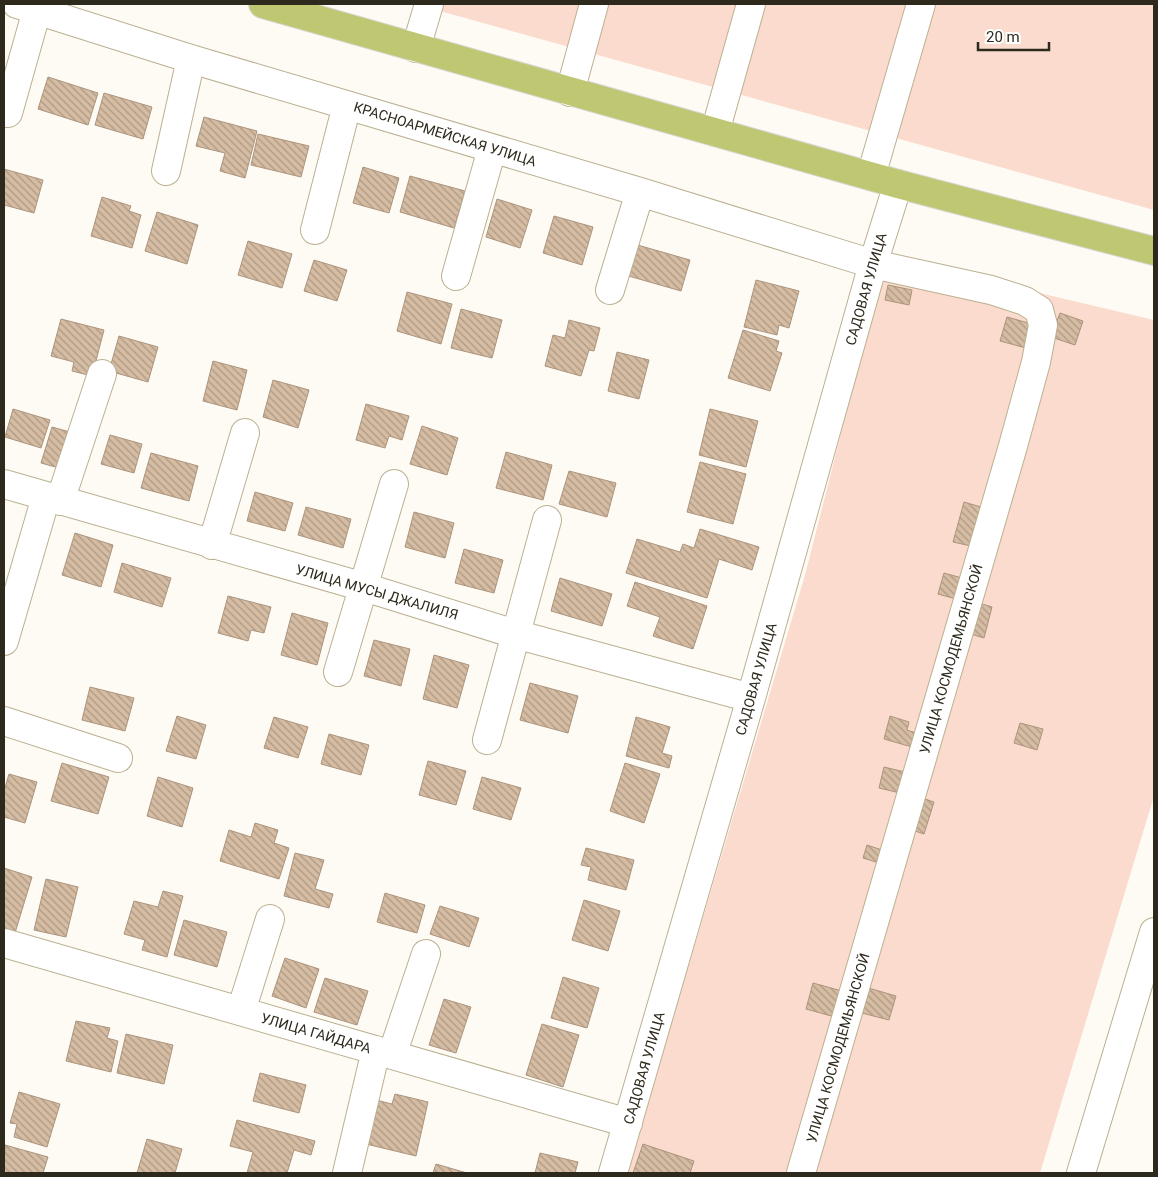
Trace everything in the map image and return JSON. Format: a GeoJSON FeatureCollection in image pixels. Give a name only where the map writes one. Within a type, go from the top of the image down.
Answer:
{"type":"FeatureCollection","features":[{"type":"Feature","properties":{"kind":"main road"},"geometry":{"type":"LineString","coordinates":[[268,4],[416,48],[898,184],[1154,251]]}},
{"type":"Feature","properties":{"kind":"street"},"geometry":{"type":"LineString","coordinates":[[416,48],[429,4]]}},
{"type":"Feature","properties":{"kind":"street"},"geometry":{"type":"LineString","coordinates":[[570,92],[594,4]]}},
{"type":"Feature","properties":{"kind":"street"},"geometry":{"type":"LineString","coordinates":[[715,132],[751,4]]}},
{"type":"Feature","properties":{"kind":"street"},"geometry":{"type":"LineString","coordinates":[[872,176],[921,4]]}},
{"type":"Feature","properties":{"kind":"street"},"geometry":{"type":"LineString","coordinates":[[8,113],[27,7]]}},
{"type":"Feature","properties":{"kind":"street","name":"КРАСНОАРМЕЙСКАЯ УЛИЦА"},"geometry":{"type":"LineString","coordinates":[[27,7],[191,59],[640,192],[872,264]]}},
{"type":"Feature","properties":{"kind":"street"},"geometry":{"type":"LineString","coordinates":[[166,171],[191,59]]}},
{"type":"Feature","properties":{"kind":"street"},"geometry":{"type":"LineString","coordinates":[[315,230],[347,105]]}},
{"type":"Feature","properties":{"kind":"street"},"geometry":{"type":"LineString","coordinates":[[456,276],[492,149]]}},
{"type":"Feature","properties":{"kind":"street","name":"САДОВАЯ УЛИЦА"},"geometry":{"type":"LineString","coordinates":[[613,1173],[751,698],[872,264],[898,184]]}},
{"type":"Feature","properties":{"kind":"street"},"geometry":{"type":"LineString","coordinates":[[610,290],[640,192]]}},
{"type":"Feature","properties":{"kind":"street","name":"УЛИЦА КОСМОДЕМЬЯНСКОЙ"},"geometry":{"type":"LineString","coordinates":[[801,1173],[1013,446],[1036,362],[1043,325],[1039,310],[1025,301],[991,290],[872,264]]}},
{"type":"Feature","properties":{"kind":"street"},"geometry":{"type":"LineString","coordinates":[[4,641],[53,499],[102,374]]}},
{"type":"Feature","properties":{"kind":"street"},"geometry":{"type":"LineString","coordinates":[[212,545],[245,433]]}},
{"type":"Feature","properties":{"kind":"street","name":"УЛИЦА МУСЫ ДЖАЛИЛЯ"},"geometry":{"type":"LineString","coordinates":[[4,484],[364,587],[515,634],[751,698]]}},
{"type":"Feature","properties":{"kind":"street"},"geometry":{"type":"LineString","coordinates":[[338,672],[394,484]]}},
{"type":"Feature","properties":{"kind":"street"},"geometry":{"type":"LineString","coordinates":[[487,740],[547,520]]}},
{"type":"Feature","properties":{"kind":"street"},"geometry":{"type":"LineString","coordinates":[[4,721],[118,758]]}},
{"type":"Feature","properties":{"kind":"street"},"geometry":{"type":"LineString","coordinates":[[242,1011],[270,919]]}},
{"type":"Feature","properties":{"kind":"street"},"geometry":{"type":"LineString","coordinates":[[1081,1173],[1154,932]]}},
{"type":"Feature","properties":{"kind":"street","name":"УЛИЦА ГАЙДАРА"},"geometry":{"type":"LineString","coordinates":[[4,943],[628,1123]]}},
{"type":"Feature","properties":{"kind":"street"},"geometry":{"type":"LineString","coordinates":[[347,1173],[384,1052],[426,954]]}},
{"type":"Feature","properties":{"kind":"shaded area"},"geometry":{"type":"Polygon","coordinates":[[[415,4],[1154,4],[1154,210],[415,4]]]}},
{"type":"Feature","properties":{"kind":"shaded area"},"geometry":{"type":"Polygon","coordinates":[[[886,257],[1154,320],[1154,796],[1040,1173],[627,1173],[805,575],[886,257]]]}},
{"type":"Feature","properties":{"kind":"building"},"geometry":{"type":"Polygon","coordinates":[[[48,77],[98,93],[88,125],[38,109],[48,77]]]}},
{"type":"Feature","properties":{"kind":"building"},"geometry":{"type":"Polygon","coordinates":[[[104,93],[152,107],[143,139],[95,125],[104,93]]]}},
{"type":"Feature","properties":{"kind":"building"},"geometry":{"type":"Polygon","coordinates":[[[204,117],[257,131],[245,178],[220,171],[225,153],[196,146],[204,117]]]}},
{"type":"Feature","properties":{"kind":"building"},"geometry":{"type":"Polygon","coordinates":[[[258,134],[309,146],[301,177],[251,165],[258,134]]]}},
{"type":"Feature","properties":{"kind":"building"},"geometry":{"type":"Polygon","coordinates":[[[363,167],[399,178],[389,213],[353,203],[363,167]]]}},
{"type":"Feature","properties":{"kind":"building"},"geometry":{"type":"Polygon","coordinates":[[[4,169],[43,180],[34,213],[4,205],[4,169]]]}},
{"type":"Feature","properties":{"kind":"building"},"geometry":{"type":"Polygon","coordinates":[[[410,176],[465,191],[454,228],[400,212],[410,176]]]}},
{"type":"Feature","properties":{"kind":"building"},"geometry":{"type":"Polygon","coordinates":[[[102,197],[131,206],[129,211],[141,215],[132,248],[91,236],[102,197]]]}},
{"type":"Feature","properties":{"kind":"building"},"geometry":{"type":"Polygon","coordinates":[[[497,199],[532,210],[520,248],[486,237],[497,199]]]}},
{"type":"Feature","properties":{"kind":"building"},"geometry":{"type":"Polygon","coordinates":[[[157,212],[198,225],[187,264],[145,251],[157,212]]]}},
{"type":"Feature","properties":{"kind":"building"},"geometry":{"type":"Polygon","coordinates":[[[554,216],[593,227],[582,265],[543,253],[554,216]]]}},
{"type":"Feature","properties":{"kind":"building"},"geometry":{"type":"Polygon","coordinates":[[[248,241],[292,254],[282,288],[238,275],[248,241]]]}},
{"type":"Feature","properties":{"kind":"building"},"geometry":{"type":"Polygon","coordinates":[[[634,244],[690,260],[681,291],[625,275],[634,244]]]}},
{"type":"Feature","properties":{"kind":"building"},"geometry":{"type":"Polygon","coordinates":[[[314,260],[347,270],[337,301],[304,291],[314,260]]]}},
{"type":"Feature","properties":{"kind":"building"},"geometry":{"type":"Polygon","coordinates":[[[756,280],[799,291],[789,328],[779,325],[777,335],[744,327],[756,280]]]}},
{"type":"Feature","properties":{"kind":"building"},"geometry":{"type":"Polygon","coordinates":[[[888,285],[912,290],[909,305],[885,300],[888,285]]]}},
{"type":"Feature","properties":{"kind":"building"},"geometry":{"type":"Polygon","coordinates":[[[407,292],[452,304],[441,344],[397,331],[407,292]]]}},
{"type":"Feature","properties":{"kind":"building"},"geometry":{"type":"Polygon","coordinates":[[[461,309],[502,320],[492,358],[451,348],[461,309]]]}},
{"type":"Feature","properties":{"kind":"building"},"geometry":{"type":"Polygon","coordinates":[[[1060,313],[1083,321],[1075,345],[1051,337],[1060,313]]]}},
{"type":"Feature","properties":{"kind":"building"},"geometry":{"type":"Polygon","coordinates":[[[1007,317],[1032,324],[1026,348],[1000,341],[1007,317]]]}},
{"type":"Feature","properties":{"kind":"building"},"geometry":{"type":"Polygon","coordinates":[[[61,319],[104,330],[92,376],[72,371],[74,362],[51,356],[61,319]]]}},
{"type":"Feature","properties":{"kind":"building"},"geometry":{"type":"Polygon","coordinates":[[[569,320],[600,328],[594,351],[589,350],[581,376],[545,366],[553,335],[565,338],[569,320]]]}},
{"type":"Feature","properties":{"kind":"building"},"geometry":{"type":"Polygon","coordinates":[[[743,330],[779,341],[776,351],[782,353],[770,391],[728,378],[743,330]]]}},
{"type":"Feature","properties":{"kind":"building"},"geometry":{"type":"Polygon","coordinates":[[[119,336],[158,347],[148,382],[109,371],[119,336]]]}},
{"type":"Feature","properties":{"kind":"building"},"geometry":{"type":"Polygon","coordinates":[[[617,352],[649,360],[639,399],[608,391],[617,352]]]}},
{"type":"Feature","properties":{"kind":"building"},"geometry":{"type":"Polygon","coordinates":[[[213,361],[247,370],[237,410],[203,401],[213,361]]]}},
{"type":"Feature","properties":{"kind":"building"},"geometry":{"type":"Polygon","coordinates":[[[273,380],[309,390],[298,428],[263,417],[273,380]]]}},
{"type":"Feature","properties":{"kind":"building"},"geometry":{"type":"Polygon","coordinates":[[[366,404],[409,416],[402,440],[389,436],[385,448],[356,440],[366,404]]]}},
{"type":"Feature","properties":{"kind":"building"},"geometry":{"type":"Polygon","coordinates":[[[13,409],[50,420],[41,448],[5,437],[13,409]]]}},
{"type":"Feature","properties":{"kind":"building"},"geometry":{"type":"Polygon","coordinates":[[[710,409],[758,421],[746,467],[699,455],[710,409]]]}},
{"type":"Feature","properties":{"kind":"building"},"geometry":{"type":"Polygon","coordinates":[[[422,426],[458,438],[447,475],[410,464],[422,426]]]}},
{"type":"Feature","properties":{"kind":"building"},"geometry":{"type":"Polygon","coordinates":[[[52,427],[70,432],[59,468],[41,463],[52,427]]]}},
{"type":"Feature","properties":{"kind":"building"},"geometry":{"type":"Polygon","coordinates":[[[110,435],[142,444],[134,473],[101,464],[110,435]]]}},
{"type":"Feature","properties":{"kind":"building"},"geometry":{"type":"Polygon","coordinates":[[[506,452],[552,465],[543,500],[496,488],[506,452]]]}},
{"type":"Feature","properties":{"kind":"building"},"geometry":{"type":"Polygon","coordinates":[[[151,453],[198,466],[189,501],[141,488],[151,453]]]}},
{"type":"Feature","properties":{"kind":"building"},"geometry":{"type":"Polygon","coordinates":[[[700,462],[746,474],[733,524],[687,512],[700,462]]]}},
{"type":"Feature","properties":{"kind":"building"},"geometry":{"type":"Polygon","coordinates":[[[569,471],[616,483],[607,517],[559,504],[569,471]]]}},
{"type":"Feature","properties":{"kind":"building"},"geometry":{"type":"Polygon","coordinates":[[[255,492],[293,503],[285,531],[247,521],[255,492]]]}},
{"type":"Feature","properties":{"kind":"building"},"geometry":{"type":"Polygon","coordinates":[[[964,502],[981,507],[971,546],[953,542],[964,502]]]}},
{"type":"Feature","properties":{"kind":"building"},"geometry":{"type":"Polygon","coordinates":[[[306,507],[351,519],[343,548],[298,535],[306,507]]]}},
{"type":"Feature","properties":{"kind":"building"},"geometry":{"type":"Polygon","coordinates":[[[414,512],[454,523],[445,558],[405,547],[414,512]]]}},
{"type":"Feature","properties":{"kind":"building"},"geometry":{"type":"Polygon","coordinates":[[[700,529],[759,547],[752,570],[719,559],[707,598],[626,573],[637,539],[680,552],[683,544],[694,548],[700,529]]]}},
{"type":"Feature","properties":{"kind":"building"},"geometry":{"type":"Polygon","coordinates":[[[75,533],[113,545],[101,587],[62,575],[75,533]]]}},
{"type":"Feature","properties":{"kind":"building"},"geometry":{"type":"Polygon","coordinates":[[[464,549],[503,560],[494,593],[455,583],[464,549]]]}},
{"type":"Feature","properties":{"kind":"building"},"geometry":{"type":"Polygon","coordinates":[[[122,563],[171,578],[162,607],[114,592],[122,563]]]}},
{"type":"Feature","properties":{"kind":"building"},"geometry":{"type":"Polygon","coordinates":[[[944,573],[962,578],[956,599],[938,594],[944,573]]]}},
{"type":"Feature","properties":{"kind":"building"},"geometry":{"type":"Polygon","coordinates":[[[560,578],[612,594],[602,626],[551,611],[560,578]]]}},
{"type":"Feature","properties":{"kind":"building"},"geometry":{"type":"Polygon","coordinates":[[[635,582],[707,606],[693,649],[653,636],[660,617],[627,606],[635,582]]]}},
{"type":"Feature","properties":{"kind":"building"},"geometry":{"type":"Polygon","coordinates":[[[228,596],[271,607],[264,633],[251,630],[248,641],[218,633],[228,596]]]}},
{"type":"Feature","properties":{"kind":"building"},"geometry":{"type":"Polygon","coordinates":[[[973,601],[992,607],[984,638],[964,632],[973,601]]]}},
{"type":"Feature","properties":{"kind":"building"},"geometry":{"type":"Polygon","coordinates":[[[292,613],[328,623],[317,665],[281,655],[292,613]]]}},
{"type":"Feature","properties":{"kind":"building"},"geometry":{"type":"Polygon","coordinates":[[[374,640],[410,649],[401,686],[364,676],[374,640]]]}},
{"type":"Feature","properties":{"kind":"building"},"geometry":{"type":"Polygon","coordinates":[[[434,655],[469,665],[457,708],[423,699],[434,655]]]}},
{"type":"Feature","properties":{"kind":"building"},"geometry":{"type":"Polygon","coordinates":[[[530,683],[578,696],[568,733],[520,720],[530,683]]]}},
{"type":"Feature","properties":{"kind":"building"},"geometry":{"type":"Polygon","coordinates":[[[90,687],[134,698],[125,731],[82,720],[90,687]]]}},
{"type":"Feature","properties":{"kind":"building"},"geometry":{"type":"Polygon","coordinates":[[[177,716],[206,725],[196,759],[166,751],[177,716]]]}},
{"type":"Feature","properties":{"kind":"building"},"geometry":{"type":"Polygon","coordinates":[[[890,716],[909,722],[907,730],[916,733],[912,747],[884,739],[890,716]]]}},
{"type":"Feature","properties":{"kind":"building"},"geometry":{"type":"Polygon","coordinates":[[[274,717],[308,727],[298,758],[264,748],[274,717]]]}},
{"type":"Feature","properties":{"kind":"building"},"geometry":{"type":"Polygon","coordinates":[[[636,717],[670,727],[662,753],[672,756],[669,768],[626,756],[636,717]]]}},
{"type":"Feature","properties":{"kind":"building"},"geometry":{"type":"Polygon","coordinates":[[[1020,723],[1043,729],[1037,750],[1014,743],[1020,723]]]}},
{"type":"Feature","properties":{"kind":"building"},"geometry":{"type":"Polygon","coordinates":[[[329,734],[369,745],[361,775],[321,764],[329,734]]]}},
{"type":"Feature","properties":{"kind":"building"},"geometry":{"type":"Polygon","coordinates":[[[428,761],[466,771],[456,805],[419,795],[428,761]]]}},
{"type":"Feature","properties":{"kind":"building"},"geometry":{"type":"Polygon","coordinates":[[[62,763],[109,777],[98,814],[51,801],[62,763]]]}},
{"type":"Feature","properties":{"kind":"building"},"geometry":{"type":"Polygon","coordinates":[[[625,763],[660,774],[644,823],[610,811],[625,763]]]}},
{"type":"Feature","properties":{"kind":"building"},"geometry":{"type":"Polygon","coordinates":[[[884,767],[905,772],[900,793],[879,788],[884,767]]]}},
{"type":"Feature","properties":{"kind":"building"},"geometry":{"type":"Polygon","coordinates":[[[9,774],[37,782],[25,823],[4,817],[4,791],[9,774]]]}},
{"type":"Feature","properties":{"kind":"building"},"geometry":{"type":"Polygon","coordinates":[[[158,777],[193,788],[182,827],[147,816],[158,777]]]}},
{"type":"Feature","properties":{"kind":"building"},"geometry":{"type":"Polygon","coordinates":[[[482,777],[521,788],[511,820],[473,809],[482,777]]]}},
{"type":"Feature","properties":{"kind":"building"},"geometry":{"type":"Polygon","coordinates":[[[916,796],[934,802],[924,834],[906,828],[916,796]]]}},
{"type":"Feature","properties":{"kind":"building"},"geometry":{"type":"Polygon","coordinates":[[[255,823],[278,830],[274,843],[289,848],[279,879],[220,861],[229,830],[251,837],[255,823]]]}},
{"type":"Feature","properties":{"kind":"building"},"geometry":{"type":"Polygon","coordinates":[[[867,845],[882,850],[879,863],[863,858],[867,845]]]}},
{"type":"Feature","properties":{"kind":"building"},"geometry":{"type":"Polygon","coordinates":[[[586,848],[634,860],[626,890],[588,880],[591,867],[581,865],[586,848]]]}},
{"type":"Feature","properties":{"kind":"building"},"geometry":{"type":"Polygon","coordinates":[[[295,853],[324,860],[315,889],[333,894],[329,908],[284,896],[295,853]]]}},
{"type":"Feature","properties":{"kind":"building"},"geometry":{"type":"Polygon","coordinates":[[[4,868],[32,877],[15,933],[4,930],[4,868]]]}},
{"type":"Feature","properties":{"kind":"building"},"geometry":{"type":"Polygon","coordinates":[[[46,879],[78,887],[66,937],[34,930],[46,879]]]}},
{"type":"Feature","properties":{"kind":"building"},"geometry":{"type":"Polygon","coordinates":[[[163,891],[183,896],[167,957],[142,950],[145,940],[124,934],[134,901],[158,907],[163,891]]]}},
{"type":"Feature","properties":{"kind":"building"},"geometry":{"type":"Polygon","coordinates":[[[385,893],[425,905],[417,933],[377,922],[385,893]]]}},
{"type":"Feature","properties":{"kind":"building"},"geometry":{"type":"Polygon","coordinates":[[[584,900],[620,911],[608,951],[572,940],[584,900]]]}},
{"type":"Feature","properties":{"kind":"building"},"geometry":{"type":"Polygon","coordinates":[[[440,906],[479,918],[469,947],[430,934],[440,906]]]}},
{"type":"Feature","properties":{"kind":"building"},"geometry":{"type":"Polygon","coordinates":[[[184,920],[227,932],[217,967],[174,955],[184,920]]]}},
{"type":"Feature","properties":{"kind":"building"},"geometry":{"type":"Polygon","coordinates":[[[285,958],[319,969],[306,1008],[272,996],[285,958]]]}},
{"type":"Feature","properties":{"kind":"building"},"geometry":{"type":"Polygon","coordinates":[[[563,977],[599,988],[587,1028],[551,1018],[563,977]]]}},
{"type":"Feature","properties":{"kind":"building"},"geometry":{"type":"Polygon","coordinates":[[[325,978],[368,991],[357,1025],[314,1012],[325,978]]]}},
{"type":"Feature","properties":{"kind":"building"},"geometry":{"type":"Polygon","coordinates":[[[813,983],[842,991],[835,1017],[806,1009],[813,983]]]}},
{"type":"Feature","properties":{"kind":"building"},"geometry":{"type":"Polygon","coordinates":[[[865,987],[896,996],[889,1020],[858,1012],[865,987]]]}},
{"type":"Feature","properties":{"kind":"building"},"geometry":{"type":"Polygon","coordinates":[[[444,999],[471,1007],[456,1053],[429,1045],[444,999]]]}},
{"type":"Feature","properties":{"kind":"building"},"geometry":{"type":"Polygon","coordinates":[[[76,1021],[110,1028],[107,1038],[118,1041],[111,1072],[66,1061],[76,1021]]]}},
{"type":"Feature","properties":{"kind":"building"},"geometry":{"type":"Polygon","coordinates":[[[542,1024],[579,1035],[563,1087],[526,1075],[542,1024]]]}},
{"type":"Feature","properties":{"kind":"building"},"geometry":{"type":"Polygon","coordinates":[[[126,1034],[173,1045],[164,1084],[117,1073],[126,1034]]]}},
{"type":"Feature","properties":{"kind":"building"},"geometry":{"type":"Polygon","coordinates":[[[260,1073],[306,1085],[299,1113],[253,1101],[260,1073]]]}},
{"type":"Feature","properties":{"kind":"building"},"geometry":{"type":"Polygon","coordinates":[[[19,1092],[60,1104],[47,1147],[14,1137],[17,1124],[10,1123],[19,1092]]]}},
{"type":"Feature","properties":{"kind":"building"},"geometry":{"type":"Polygon","coordinates":[[[395,1094],[428,1102],[416,1156],[366,1144],[376,1100],[392,1104],[395,1094]]]}},
{"type":"Feature","properties":{"kind":"building"},"geometry":{"type":"Polygon","coordinates":[[[237,1120],[315,1141],[311,1155],[294,1150],[287,1173],[247,1173],[253,1152],[230,1146],[237,1120]]]}},
{"type":"Feature","properties":{"kind":"building"},"geometry":{"type":"Polygon","coordinates":[[[147,1139],[182,1149],[175,1173],[137,1173],[147,1139]]]}},
{"type":"Feature","properties":{"kind":"building"},"geometry":{"type":"Polygon","coordinates":[[[643,1144],[694,1161],[690,1173],[633,1173],[643,1144]]]}},
{"type":"Feature","properties":{"kind":"building"},"geometry":{"type":"Polygon","coordinates":[[[5,1145],[48,1157],[43,1173],[4,1173],[5,1145]]]}},
{"type":"Feature","properties":{"kind":"building"},"geometry":{"type":"Polygon","coordinates":[[[540,1153],[578,1162],[575,1173],[535,1173],[540,1153]]]}},
{"type":"Feature","properties":{"kind":"building"},"geometry":{"type":"Polygon","coordinates":[[[436,1164],[467,1173],[433,1173],[436,1164]]]}}]}
